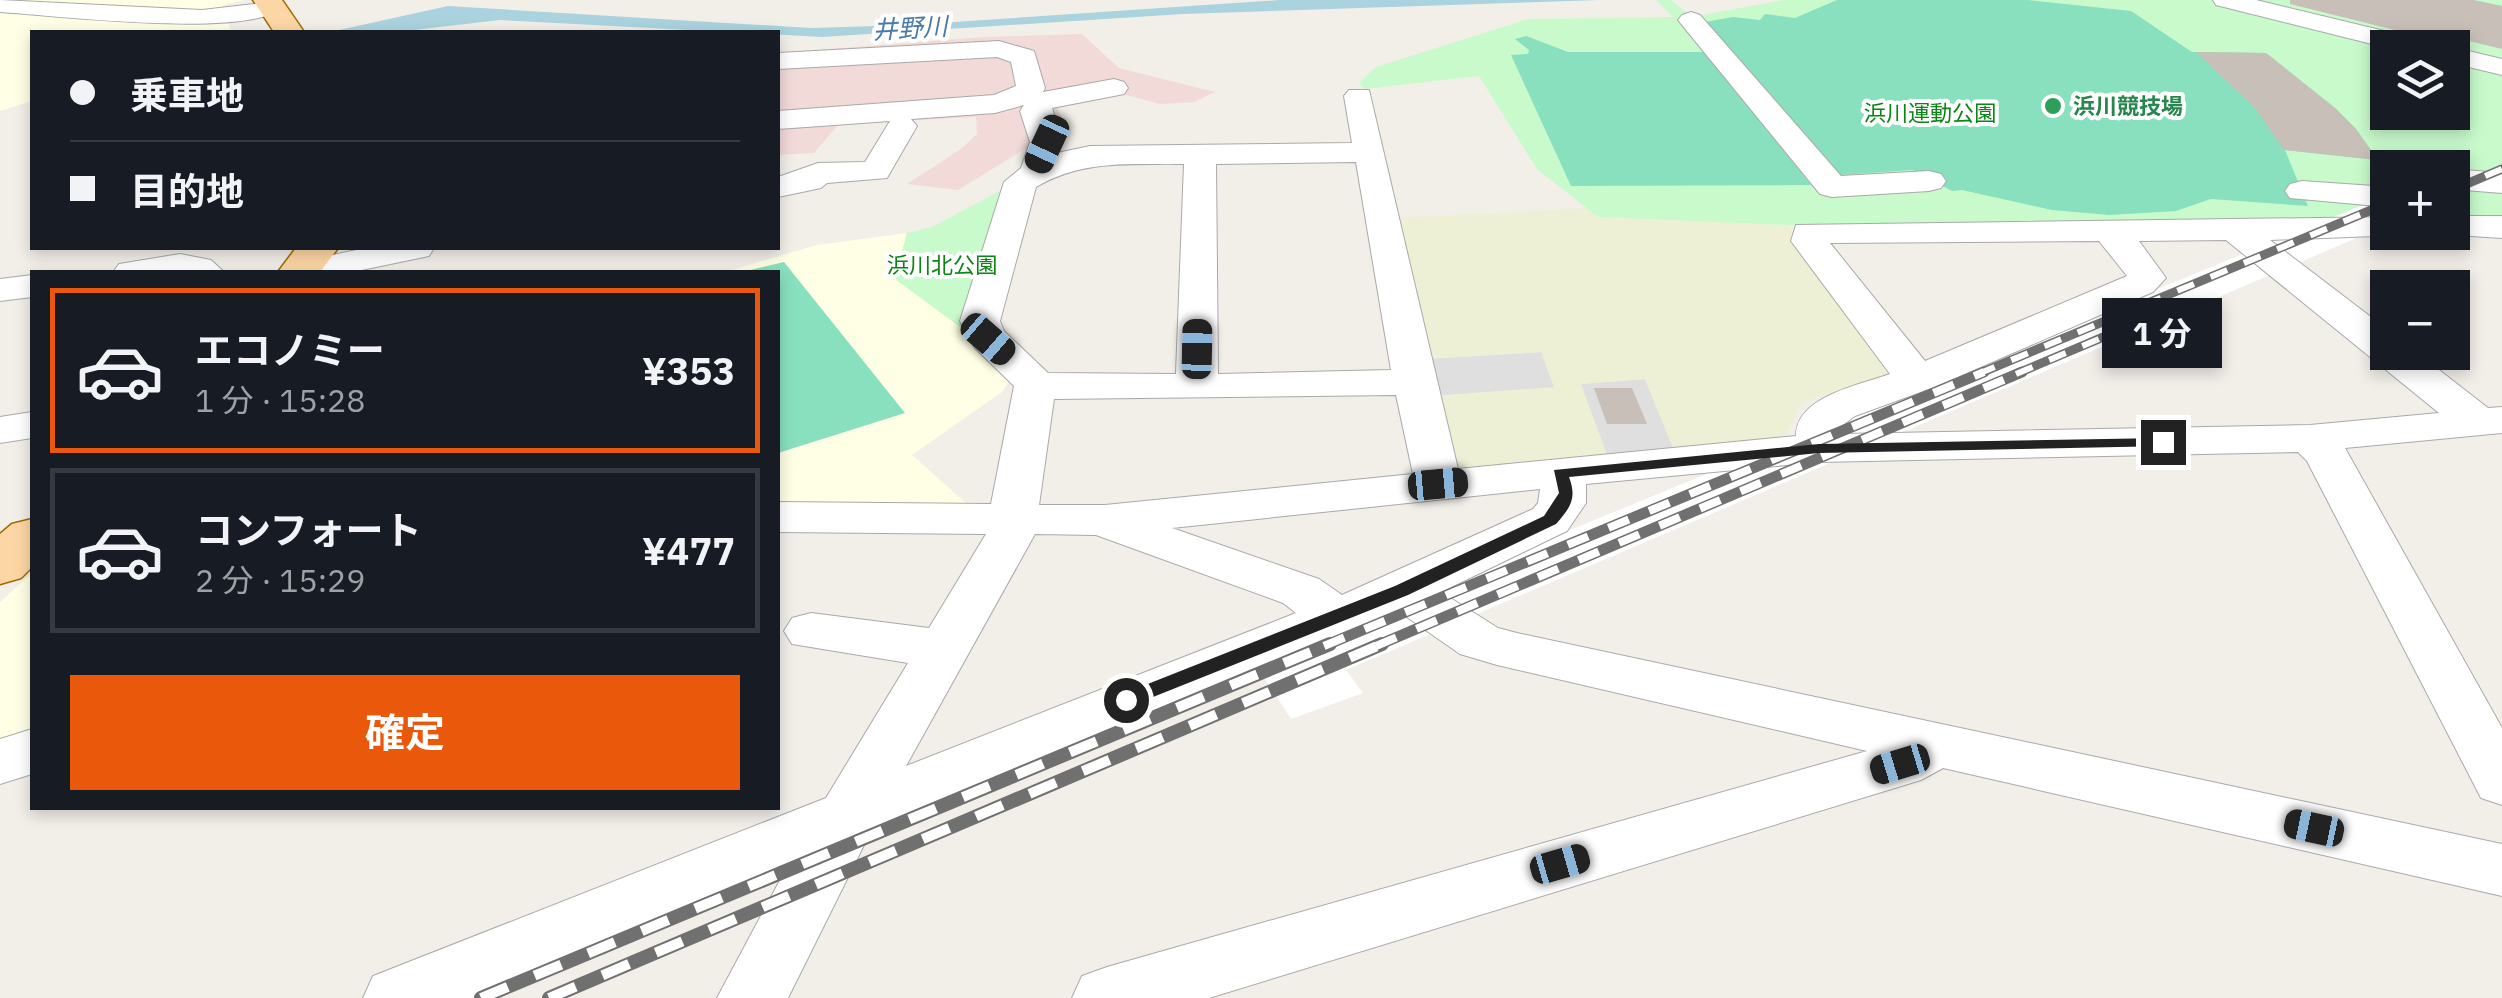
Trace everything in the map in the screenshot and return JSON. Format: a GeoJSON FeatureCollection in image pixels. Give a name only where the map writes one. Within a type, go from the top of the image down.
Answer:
{"type":"FeatureCollection","features":[{"type":"Feature","properties":{"kind":"main road"},"geometry":{"type":"LineString","coordinates":[[269,3],[287,30]]}},
{"type":"Feature","properties":{"kind":"main road"},"geometry":{"type":"LineString","coordinates":[[0,565],[30,539]]}},
{"type":"Feature","properties":{"kind":"street"},"geometry":{"type":"LineString","coordinates":[[2225,0],[2370,36]]}},
{"type":"Feature","properties":{"kind":"street"},"geometry":{"type":"LineString","coordinates":[[0,4],[202,18],[269,3]]}},
{"type":"Feature","properties":{"kind":"street"},"geometry":{"type":"LineString","coordinates":[[1691,20],[1832,187],[1929,181]]}},
{"type":"Feature","properties":{"kind":"street"},"geometry":{"type":"LineString","coordinates":[[780,120],[1010,101],[1032,88],[1024,57],[990,48],[781,71]]}},
{"type":"Feature","properties":{"kind":"street"},"geometry":{"type":"LineString","coordinates":[[2470,59],[2502,67]]}},
{"type":"Feature","properties":{"kind":"street"},"geometry":{"type":"LineString","coordinates":[[1037,171],[1047,144],[1047,130],[1035,111],[1042,102],[1114,88]]}},
{"type":"Feature","properties":{"kind":"street"},"geometry":{"type":"LineString","coordinates":[[1359,96],[1414,382],[1438,484]]}},
{"type":"Feature","properties":{"kind":"street"},"geometry":{"type":"LineString","coordinates":[[780,140],[816,132],[824,117]]}},
{"type":"Feature","properties":{"kind":"street"},"geometry":{"type":"LineString","coordinates":[[780,187],[810,181],[818,173],[875,170],[902,126]]}},
{"type":"Feature","properties":{"kind":"street"},"geometry":{"type":"LineString","coordinates":[[752,998],[848,814],[1010,536],[1034,386],[1029,375],[988,339],[980,322],[1017,188],[1037,171],[1090,156],[1368,152]]}},
{"type":"Feature","properties":{"kind":"street"},"geometry":{"type":"LineString","coordinates":[[1197,388],[1200,156]]}},
{"type":"Feature","properties":{"kind":"street"},"geometry":{"type":"LineString","coordinates":[[2470,180],[2502,183]]}},
{"type":"Feature","properties":{"kind":"street"},"geometry":{"type":"LineString","coordinates":[[1886,186],[1929,231]]}},
{"type":"Feature","properties":{"kind":"street"},"geometry":{"type":"LineString","coordinates":[[2302,192],[2370,196]]}},
{"type":"Feature","properties":{"kind":"street"},"geometry":{"type":"LineString","coordinates":[[2470,228],[2502,227]]}},
{"type":"Feature","properties":{"kind":"street"},"geometry":{"type":"LineString","coordinates":[[1922,378],[1905,366],[1809,241],[1809,233],[2370,228]]}},
{"type":"Feature","properties":{"kind":"street"},"geometry":{"type":"LineString","coordinates":[[2234,229],[2370,337]]}},
{"type":"Feature","properties":{"kind":"street"},"geometry":{"type":"LineString","coordinates":[[1819,448],[1818,423],[1831,411],[1922,378],[2140,284],[2147,278],[2143,269],[2108,230]]}},
{"type":"Feature","properties":{"kind":"street"},"geometry":{"type":"LineString","coordinates":[[310,270],[406,250]]}},
{"type":"Feature","properties":{"kind":"street"},"geometry":{"type":"LineString","coordinates":[[153,270],[195,266],[202,270]]}},
{"type":"Feature","properties":{"kind":"street"},"geometry":{"type":"LineString","coordinates":[[0,290],[30,286]]}},
{"type":"Feature","properties":{"kind":"street"},"geometry":{"type":"LineString","coordinates":[[2415,370],[2490,421]]}},
{"type":"Feature","properties":{"kind":"street"},"geometry":{"type":"LineString","coordinates":[[1034,386],[1197,388],[1414,382]]}},
{"type":"Feature","properties":{"kind":"street"},"geometry":{"type":"LineString","coordinates":[[780,517],[1105,520],[1819,448],[2310,438],[2490,421]]}},
{"type":"Feature","properties":{"kind":"street"},"geometry":{"type":"LineString","coordinates":[[0,430],[30,425]]}},
{"type":"Feature","properties":{"kind":"street"},"geometry":{"type":"LineString","coordinates":[[2310,438],[2327,455],[2502,782]]}},
{"type":"Feature","properties":{"kind":"street"},"geometry":{"type":"LineString","coordinates":[[398,998],[1402,590],[1550,520],[1562,507],[1567,493],[1560,473]]}},
{"type":"Feature","properties":{"kind":"street"},"geometry":{"type":"LineString","coordinates":[[1105,520],[1126,532],[1301,591],[1335,615]]}},
{"type":"Feature","properties":{"kind":"street"},"geometry":{"type":"LineString","coordinates":[[1402,590],[1479,641],[1516,652],[2502,870]]}},
{"type":"Feature","properties":{"kind":"street"},"geometry":{"type":"LineString","coordinates":[[811,630],[944,649]]}},
{"type":"Feature","properties":{"kind":"street"},"geometry":{"type":"LineString","coordinates":[[1108,998],[1900,764],[1938,745]]}},
{"type":"Feature","properties":{"kind":"street"},"geometry":{"type":"LineString","coordinates":[[0,762],[30,752]]}},
{"type":"Feature","properties":{"kind":"shaded area"},"geometry":{"type":"Polygon","coordinates":[[[0,0],[245,0],[223,5],[230,30],[30,30],[30,102],[0,111],[0,0]]]}},
{"type":"Feature","properties":{"kind":"shaded area"},"geometry":{"type":"Polygon","coordinates":[[[1082,34],[1119,68],[1215,92],[1194,102],[1160,104],[1115,92],[1056,106],[1064,122],[1055,152],[1025,149],[958,190],[907,184],[977,134],[976,117],[839,124],[814,153],[780,155],[780,53],[984,37],[1082,34]]]}},
{"type":"Feature","properties":{"kind":"shaded area"},"geometry":{"type":"Polygon","coordinates":[[[1587,208],[1598,217],[1788,225],[1891,375],[1802,402],[1784,440],[1674,450],[1645,379],[1581,384],[1607,455],[1463,472],[1448,464],[1434,396],[1554,387],[1541,352],[1423,359],[1395,218],[1587,208]]]}},
{"type":"Feature","properties":{"kind":"shaded area"},"geometry":{"type":"Polygon","coordinates":[[[907,233],[895,279],[963,329],[1011,378],[1002,392],[912,455],[977,513],[780,507],[780,270],[731,270],[817,245],[907,233]]]}},
{"type":"Feature","properties":{"kind":"shaded area"},"geometry":{"type":"Polygon","coordinates":[[[1542,352],[1555,388],[1434,396],[1423,359],[1542,352]]]}},
{"type":"Feature","properties":{"kind":"shaded area"},"geometry":{"type":"Polygon","coordinates":[[[1645,379],[1674,450],[1607,455],[1580,384],[1645,379]]]}},
{"type":"Feature","properties":{"kind":"shaded area"},"geometry":{"type":"Polygon","coordinates":[[[30,575],[30,739],[0,748],[0,602],[30,575]]]}},
{"type":"Feature","properties":{"kind":"green space","name":"浜川運動公園"},"geometry":{"type":"Polygon","coordinates":[[[1656,0],[1671,0],[1692,17],[1783,0],[2502,0],[2502,222],[2470,222],[2470,150],[2370,150],[2370,222],[1788,225],[1598,217],[1537,169],[1479,76],[1365,89],[1359,83],[1376,67],[1528,19],[1673,17],[1656,0]]]}},
{"type":"Feature","properties":{"kind":"green space","name":"浜川競技場"},"geometry":{"type":"Polygon","coordinates":[[[1837,0],[2028,0],[2131,11],[2192,52],[2266,53],[2356,129],[2370,150],[2370,159],[2285,150],[2308,206],[2211,199],[2176,211],[2109,215],[2052,210],[1952,191],[1913,170],[1839,175],[1705,22],[1733,17],[1760,20],[1765,14],[1795,18],[1837,0]]]}},
{"type":"Feature","properties":{"kind":"green space"},"geometry":{"type":"Polygon","coordinates":[[[1526,36],[1568,52],[1705,52],[1811,185],[1571,186],[1511,55],[1528,54],[1529,50],[1515,39],[1526,36]]]}},
{"type":"Feature","properties":{"kind":"green space","name":"浜川北公園"},"geometry":{"type":"Polygon","coordinates":[[[1009,186],[963,329],[895,279],[907,233],[932,227],[1009,186]]]}},
{"type":"Feature","properties":{"kind":"green space"},"geometry":{"type":"Polygon","coordinates":[[[784,262],[905,413],[780,452],[780,270],[750,270],[784,262]]]}},
{"type":"Feature","properties":{"kind":"water","name":"井野川"},"geometry":{"type":"Polygon","coordinates":[[[1280,0],[1599,0],[1183,14],[822,37],[780,35],[780,30],[689,30],[500,20],[413,30],[339,30],[448,6],[811,28],[1280,0]]]}},
{"type":"Feature","properties":{"kind":"pier"},"geometry":{"type":"Polygon","coordinates":[[[2370,202],[2370,232],[1346,670],[1363,693],[1291,719],[1253,660],[2370,202]]]}},
{"type":"Feature","properties":{"kind":"building"},"geometry":{"type":"Polygon","coordinates":[[[2290,0],[2474,0],[2502,6],[2502,49],[2470,41],[2470,30],[2395,30],[2290,4],[2290,0]]]}},
{"type":"Feature","properties":{"kind":"building"},"geometry":{"type":"Polygon","coordinates":[[[2196,52],[2266,53],[2356,129],[2371,150],[2370,159],[2284,150],[2255,108],[2196,52]]]}},
{"type":"Feature","properties":{"kind":"building"},"geometry":{"type":"Polygon","coordinates":[[[1594,388],[1632,388],[1647,424],[1607,424],[1594,388]]]}},
{"type":"Feature","properties":{"kind":"railway"},"geometry":{"type":"LineString","coordinates":[[2470,182],[2502,169]]}},
{"type":"Feature","properties":{"kind":"railway"},"geometry":{"type":"LineString","coordinates":[[1978,374],[2370,211]]}},
{"type":"Feature","properties":{"kind":"railway"},"geometry":{"type":"LineString","coordinates":[[2016,374],[2153,316]]}},
{"type":"Feature","properties":{"kind":"railway"},"geometry":{"type":"LineString","coordinates":[[1324,646],[1984,372]]}},
{"type":"Feature","properties":{"kind":"railway"},"geometry":{"type":"LineString","coordinates":[[1376,646],[2022,372]]}},
{"type":"Feature","properties":{"kind":"railway"},"geometry":{"type":"LineString","coordinates":[[481,998],[1330,644]]}},
{"type":"Feature","properties":{"kind":"railway"},"geometry":{"type":"LineString","coordinates":[[549,998],[1382,644]]}},
{"type":"Feature","properties":{"kind":"place","name":"浜川競技場"},"geometry":{"type":"Point","coordinates":[2053,106]}},
{"type":"Feature","properties":{"kind":"route"},"geometry":{"type":"LineString","coordinates":[[1126,700],[1402,590],[1550,520],[1562,507],[1567,493],[1560,473],[1819,448],[2163,442]]}}]}
